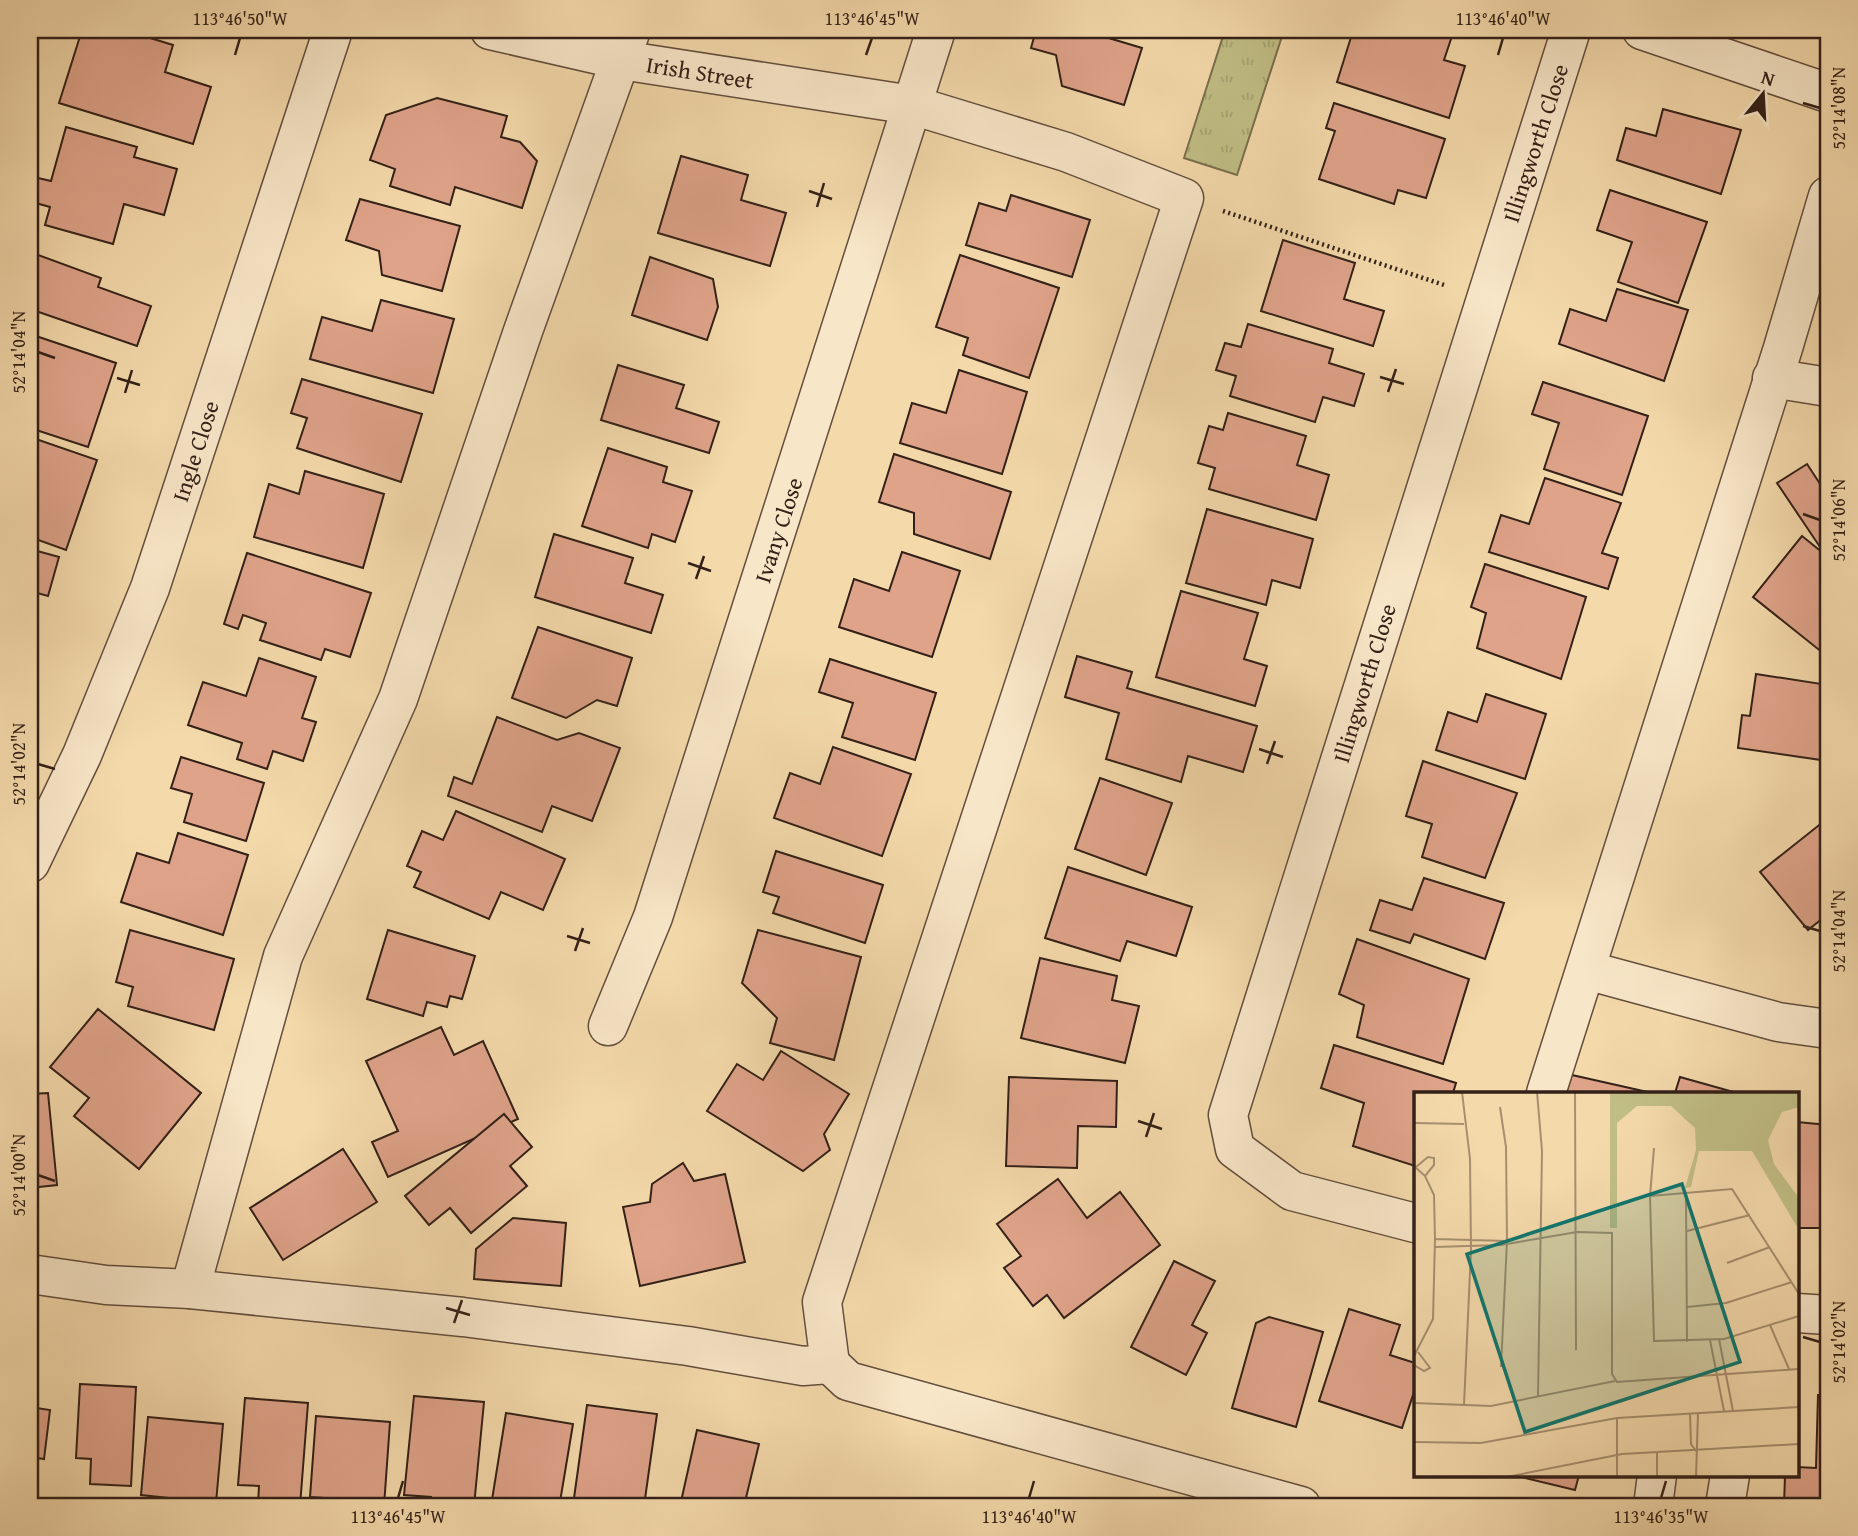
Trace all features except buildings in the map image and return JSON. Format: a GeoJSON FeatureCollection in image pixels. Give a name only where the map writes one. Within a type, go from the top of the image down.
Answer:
{"type":"FeatureCollection","features":[{"type":"Feature","properties":{"kind":"street","name":"Ingle Close"},"geometry":{"type":"LineString","coordinates":[[30,863],[82,755],[149,588],[333,30]]}},
{"type":"Feature","properties":{"kind":"street","name":"Irish Street"},"geometry":{"type":"LineString","coordinates":[[490,30],[626,45],[912,106],[1066,152],[1184,198]]}},
{"type":"Feature","properties":{"kind":"street","name":"Ivany Close"},"geometry":{"type":"LineString","coordinates":[[608,1026],[653,917],[936,30]]}},
{"type":"Feature","properties":{"kind":"street","name":"Illingworth Close"},"geometry":{"type":"LineString","coordinates":[[1414,1223],[1292,1191],[1236,1149],[1228,1115],[1571,30]]}},
{"type":"Feature","properties":{"kind":"street"},"geometry":{"type":"LineString","coordinates":[[1642,30],[1828,93]]}},
{"type":"Feature","properties":{"kind":"street"},"geometry":{"type":"LineString","coordinates":[[190,1289],[283,957],[398,699],[523,331],[626,45]]}},
{"type":"Feature","properties":{"kind":"street"},"geometry":{"type":"LineString","coordinates":[[1546,1092],[1828,196]]}},
{"type":"Feature","properties":{"kind":"street"},"geometry":{"type":"LineString","coordinates":[[1184,198],[822,1302],[830,1364],[848,1381],[1301,1506]]}},
{"type":"Feature","properties":{"kind":"street"},"geometry":{"type":"LineString","coordinates":[[1772,378],[1828,387]]}},
{"type":"Feature","properties":{"kind":"street"},"geometry":{"type":"LineString","coordinates":[[1586,970],[1779,1023],[1828,1029]]}},
{"type":"Feature","properties":{"kind":"street"},"geometry":{"type":"LineString","coordinates":[[30,1274],[106,1285],[190,1289],[463,1317],[688,1346],[803,1366],[830,1364]]}},
{"type":"Feature","properties":{"kind":"street"},"geometry":{"type":"LineString","coordinates":[[1798,1313],[1828,1315]]}},
{"type":"Feature","properties":{"kind":"street"},"geometry":{"type":"LineString","coordinates":[[1653,1506],[1657,1476]]}},
{"type":"Feature","properties":{"kind":"street"},"geometry":{"type":"LineString","coordinates":[[1725,1506],[1730,1476]]}},
{"type":"Feature","properties":{"kind":"path"},"geometry":{"type":"LineString","coordinates":[[1184,198],[1485,298]]}},
{"type":"Feature","properties":{"kind":"green space"},"geometry":{"type":"Polygon","coordinates":[[[1225,30],[1284,30],[1237,175],[1184,158],[1225,30]]]}}]}
